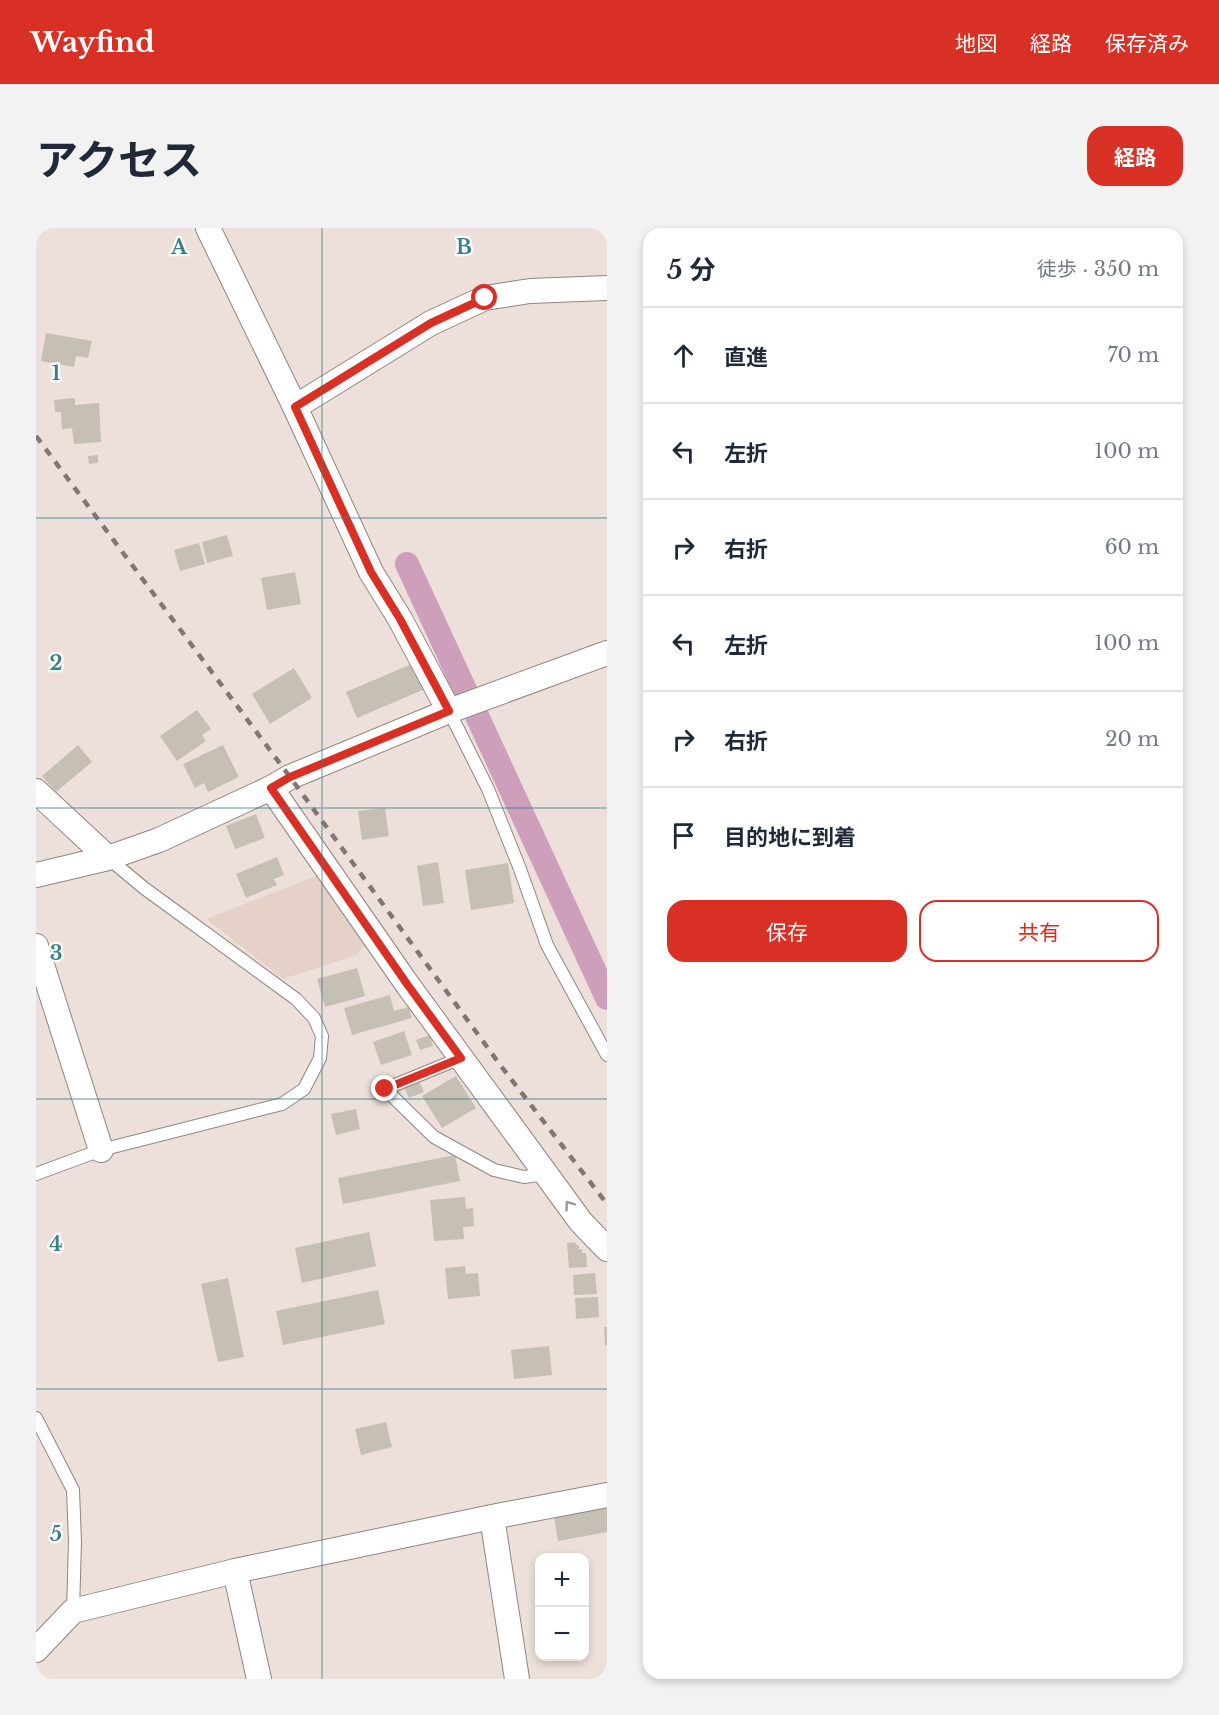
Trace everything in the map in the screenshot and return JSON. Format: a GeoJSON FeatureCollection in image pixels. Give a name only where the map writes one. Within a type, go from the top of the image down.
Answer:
{"type":"FeatureCollection","features":[{"type":"Feature","properties":{"kind":"street"},"geometry":{"type":"LineString","coordinates":[[208,228],[295,407],[371,572],[455,709]]}},
{"type":"Feature","properties":{"kind":"street"},"geometry":{"type":"LineString","coordinates":[[295,407],[431,323],[485,298],[530,291],[607,288]]}},
{"type":"Feature","properties":{"kind":"street"},"geometry":{"type":"LineString","coordinates":[[36,875],[108,858],[159,840],[290,777],[455,709],[607,653]]}},
{"type":"Feature","properties":{"kind":"street"},"geometry":{"type":"LineString","coordinates":[[271,788],[407,984],[581,1222],[607,1249]]}},
{"type":"Feature","properties":{"kind":"street"},"geometry":{"type":"LineString","coordinates":[[36,791],[108,858]]}},
{"type":"Feature","properties":{"kind":"street"},"geometry":{"type":"LineString","coordinates":[[36,946],[101,1150]]}},
{"type":"Feature","properties":{"kind":"street"},"geometry":{"type":"LineString","coordinates":[[36,1650],[73,1611],[235,1571],[492,1517],[607,1496]]}},
{"type":"Feature","properties":{"kind":"street"},"geometry":{"type":"LineString","coordinates":[[492,1517],[517,1679]]}},
{"type":"Feature","properties":{"kind":"street"},"geometry":{"type":"LineString","coordinates":[[235,1571],[259,1679]]}},
{"type":"Feature","properties":{"kind":"lane"},"geometry":{"type":"LineString","coordinates":[[455,709],[520,869],[547,945],[607,1055]]}},
{"type":"Feature","properties":{"kind":"lane"},"geometry":{"type":"LineString","coordinates":[[36,1174],[101,1150],[282,1104],[304,1089],[320,1058],[322,1036],[314,1018],[296,999],[144,888],[108,858]]}},
{"type":"Feature","properties":{"kind":"lane"},"geometry":{"type":"LineString","coordinates":[[461,1058],[385,1089],[434,1137],[494,1170],[524,1177],[546,1174]]}},
{"type":"Feature","properties":{"kind":"lane"},"geometry":{"type":"LineString","coordinates":[[36,1418],[73,1490],[75,1542],[73,1611]]}},
{"type":"Feature","properties":{"kind":"shaded area"},"geometry":{"type":"Polygon","coordinates":[[[316,876],[365,945],[357,955],[283,979],[206,919],[316,876]]]}},
{"type":"Feature","properties":{"kind":"building"},"geometry":{"type":"Polygon","coordinates":[[[46,333],[92,341],[88,358],[76,356],[74,367],[41,361],[46,333]]]}},
{"type":"Feature","properties":{"kind":"building"},"geometry":{"type":"Polygon","coordinates":[[[75,398],[75,405],[99,403],[101,442],[74,444],[72,428],[62,429],[61,412],[55,412],[54,400],[75,398]]]}},
{"type":"Feature","properties":{"kind":"building"},"geometry":{"type":"Polygon","coordinates":[[[98,455],[98,463],[89,464],[88,456],[98,455]]]}},
{"type":"Feature","properties":{"kind":"building"},"geometry":{"type":"Polygon","coordinates":[[[227,535],[233,556],[207,563],[202,542],[227,535]]]}},
{"type":"Feature","properties":{"kind":"building"},"geometry":{"type":"Polygon","coordinates":[[[199,543],[205,564],[180,571],[174,550],[199,543]]]}},
{"type":"Feature","properties":{"kind":"building"},"geometry":{"type":"Polygon","coordinates":[[[295,572],[301,604],[267,610],[261,578],[295,572]]]}},
{"type":"Feature","properties":{"kind":"building"},"geometry":{"type":"Polygon","coordinates":[[[414,663],[425,689],[357,718],[346,692],[414,663]]]}},
{"type":"Feature","properties":{"kind":"building"},"geometry":{"type":"Polygon","coordinates":[[[294,668],[312,698],[270,724],[252,694],[294,668]]]}},
{"type":"Feature","properties":{"kind":"building"},"geometry":{"type":"Polygon","coordinates":[[[197,710],[211,729],[202,735],[206,741],[177,761],[160,736],[197,710]]]}},
{"type":"Feature","properties":{"kind":"building"},"geometry":{"type":"Polygon","coordinates":[[[78,745],[92,762],[56,792],[42,776],[78,745]]]}},
{"type":"Feature","properties":{"kind":"building"},"geometry":{"type":"Polygon","coordinates":[[[223,745],[239,777],[208,792],[204,783],[195,788],[183,764],[223,745]]]}},
{"type":"Feature","properties":{"kind":"building"},"geometry":{"type":"Polygon","coordinates":[[[385,808],[389,836],[362,840],[358,811],[385,808]]]}},
{"type":"Feature","properties":{"kind":"building"},"geometry":{"type":"Polygon","coordinates":[[[256,814],[265,838],[235,849],[226,826],[256,814]]]}},
{"type":"Feature","properties":{"kind":"building"},"geometry":{"type":"Polygon","coordinates":[[[277,857],[284,875],[274,879],[277,885],[246,898],[236,874],[277,857]]]}},
{"type":"Feature","properties":{"kind":"building"},"geometry":{"type":"Polygon","coordinates":[[[438,862],[444,903],[423,906],[417,866],[438,862]]]}},
{"type":"Feature","properties":{"kind":"building"},"geometry":{"type":"Polygon","coordinates":[[[508,863],[514,903],[471,910],[465,870],[508,863]]]}},
{"type":"Feature","properties":{"kind":"building"},"geometry":{"type":"Polygon","coordinates":[[[357,968],[365,996],[325,1007],[317,979],[357,968]]]}},
{"type":"Feature","properties":{"kind":"building"},"geometry":{"type":"Polygon","coordinates":[[[390,995],[394,1011],[409,1007],[412,1018],[352,1035],[344,1008],[390,995]]]}},
{"type":"Feature","properties":{"kind":"building"},"geometry":{"type":"Polygon","coordinates":[[[404,1031],[412,1055],[381,1065],[373,1042],[404,1031]]]}},
{"type":"Feature","properties":{"kind":"building"},"geometry":{"type":"Polygon","coordinates":[[[430,1035],[433,1046],[420,1050],[416,1040],[430,1035]]]}},
{"type":"Feature","properties":{"kind":"building"},"geometry":{"type":"Polygon","coordinates":[[[456,1076],[476,1108],[442,1128],[422,1096],[456,1076]]]}},
{"type":"Feature","properties":{"kind":"building"},"geometry":{"type":"Polygon","coordinates":[[[419,1081],[424,1092],[409,1098],[404,1087],[419,1081]]]}},
{"type":"Feature","properties":{"kind":"building"},"geometry":{"type":"Polygon","coordinates":[[[356,1109],[360,1129],[336,1135],[331,1114],[356,1109]]]}},
{"type":"Feature","properties":{"kind":"building"},"geometry":{"type":"Polygon","coordinates":[[[455,1155],[460,1181],[343,1204],[338,1178],[455,1155]]]}},
{"type":"Feature","properties":{"kind":"building"},"geometry":{"type":"Polygon","coordinates":[[[465,1197],[466,1209],[473,1208],[474,1226],[463,1227],[464,1239],[434,1241],[430,1200],[465,1197]]]}},
{"type":"Feature","properties":{"kind":"building"},"geometry":{"type":"Polygon","coordinates":[[[369,1232],[376,1266],[302,1283],[295,1248],[369,1232]]]}},
{"type":"Feature","properties":{"kind":"building"},"geometry":{"type":"Polygon","coordinates":[[[575,1242],[579,1245],[579,1250],[582,1249],[582,1253],[586,1253],[587,1267],[569,1268],[567,1243],[575,1242]]]}},
{"type":"Feature","properties":{"kind":"building"},"geometry":{"type":"Polygon","coordinates":[[[465,1266],[466,1274],[478,1273],[480,1296],[448,1299],[445,1268],[465,1266]]]}},
{"type":"Feature","properties":{"kind":"building"},"geometry":{"type":"Polygon","coordinates":[[[595,1273],[597,1294],[574,1295],[573,1275],[595,1273]]]}},
{"type":"Feature","properties":{"kind":"building"},"geometry":{"type":"Polygon","coordinates":[[[228,1278],[244,1357],[218,1362],[201,1284],[228,1278]]]}},
{"type":"Feature","properties":{"kind":"building"},"geometry":{"type":"Polygon","coordinates":[[[378,1290],[385,1324],[283,1345],[276,1311],[378,1290]]]}},
{"type":"Feature","properties":{"kind":"building"},"geometry":{"type":"Polygon","coordinates":[[[598,1297],[599,1317],[576,1319],[575,1298],[598,1297]]]}},
{"type":"Feature","properties":{"kind":"building"},"geometry":{"type":"Polygon","coordinates":[[[604,1327],[607,1327],[607,1345],[605,1346],[604,1327]]]}},
{"type":"Feature","properties":{"kind":"building"},"geometry":{"type":"Polygon","coordinates":[[[549,1346],[552,1375],[514,1379],[511,1350],[549,1346]]]}},
{"type":"Feature","properties":{"kind":"building"},"geometry":{"type":"Polygon","coordinates":[[[386,1422],[392,1447],[361,1455],[355,1429],[386,1422]]]}},
{"type":"Feature","properties":{"kind":"building"},"geometry":{"type":"Polygon","coordinates":[[[607,1500],[607,1532],[558,1541],[553,1510],[607,1500]]]}},
{"type":"Feature","properties":{"kind":"waterway"},"geometry":{"type":"LineString","coordinates":[[407,564],[607,998]]}},
{"type":"Feature","properties":{"kind":"railway"},"geometry":{"type":"LineString","coordinates":[[36,436],[290,777],[501,1066],[607,1204]]}},
{"type":"Feature","properties":{"kind":"route"},"geometry":{"type":"LineString","coordinates":[[385,1089],[461,1058],[271,788],[290,777],[449,711],[400,619],[371,572],[295,407],[431,323],[485,298]]}}]}
